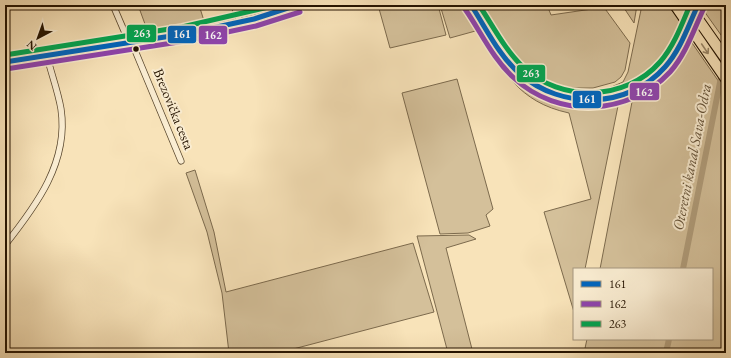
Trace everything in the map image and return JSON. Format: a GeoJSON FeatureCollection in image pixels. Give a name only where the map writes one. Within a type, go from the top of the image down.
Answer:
{"type":"FeatureCollection","features":[{"type":"Feature","properties":{"kind":"highway"},"geometry":{"type":"LineString","coordinates":[[676,5],[726,79]]}},
{"type":"Feature","properties":{"kind":"highway"},"geometry":{"type":"LineString","coordinates":[[688,5],[726,59]]}},
{"type":"Feature","properties":{"kind":"main road"},"geometry":{"type":"LineString","coordinates":[[5,62],[132,44],[263,17],[297,5]]}},
{"type":"Feature","properties":{"kind":"main road"},"geometry":{"type":"LineString","coordinates":[[471,5],[507,60],[525,79],[552,95],[571,100],[587,101],[618,97],[634,91],[652,80],[665,66],[677,49],[698,5]]}},
{"type":"Feature","properties":{"kind":"street","name":"Brezovička cesta"},"geometry":{"type":"LineString","coordinates":[[113,5],[132,44],[181,162]]}},
{"type":"Feature","properties":{"kind":"street"},"geometry":{"type":"LineString","coordinates":[[234,5],[240,22]]}},
{"type":"Feature","properties":{"kind":"street"},"geometry":{"type":"LineString","coordinates":[[5,245],[36,204],[47,186],[58,152],[62,126],[60,108],[47,56]]}},
{"type":"Feature","properties":{"kind":"shaded area"},"geometry":{"type":"Polygon","coordinates":[[[138,5],[199,5],[205,24],[149,35],[138,5]]]}},
{"type":"Feature","properties":{"kind":"shaded area"},"geometry":{"type":"Polygon","coordinates":[[[378,5],[438,5],[446,35],[390,48],[378,5]]]}},
{"type":"Feature","properties":{"kind":"shaded area"},"geometry":{"type":"Polygon","coordinates":[[[440,5],[466,5],[500,57],[511,71],[524,83],[538,92],[552,98],[584,104],[601,104],[619,101],[585,268],[573,268],[573,309],[544,212],[591,199],[569,113],[551,108],[524,93],[514,83],[496,59],[479,30],[450,38],[440,5]]]}},
{"type":"Feature","properties":{"kind":"shaded area"},"geometry":{"type":"Polygon","coordinates":[[[475,5],[547,5],[551,15],[603,6],[630,43],[625,70],[621,77],[615,82],[593,88],[573,88],[556,85],[532,70],[517,66],[505,52],[475,5]]]}},
{"type":"Feature","properties":{"kind":"shaded area"},"geometry":{"type":"Polygon","coordinates":[[[622,5],[637,5],[634,23],[622,5]]]}},
{"type":"Feature","properties":{"kind":"shaded area"},"geometry":{"type":"Polygon","coordinates":[[[642,5],[668,5],[682,23],[664,61],[648,79],[632,88],[615,94],[597,97],[578,96],[560,92],[543,85],[528,76],[554,89],[572,92],[602,91],[623,82],[628,72],[642,5]]]}},
{"type":"Feature","properties":{"kind":"shaded area"},"geometry":{"type":"Polygon","coordinates":[[[706,5],[726,5],[726,42],[704,11],[706,5]]]}},
{"type":"Feature","properties":{"kind":"shaded area"},"geometry":{"type":"Polygon","coordinates":[[[690,40],[726,92],[726,353],[584,353],[587,340],[713,340],[713,268],[600,268],[632,102],[642,96],[666,75],[690,40]]]}},
{"type":"Feature","properties":{"kind":"shaded area"},"geometry":{"type":"Polygon","coordinates":[[[457,79],[493,209],[486,215],[490,226],[468,233],[440,234],[402,93],[457,79]]]}},
{"type":"Feature","properties":{"kind":"shaded area"},"geometry":{"type":"Polygon","coordinates":[[[195,170],[214,232],[226,292],[413,243],[434,312],[278,353],[229,353],[222,293],[207,232],[186,173],[195,170]]]}},
{"type":"Feature","properties":{"kind":"shaded area"},"geometry":{"type":"Polygon","coordinates":[[[469,235],[476,239],[446,248],[473,353],[448,353],[417,236],[469,235]]]}},
{"type":"Feature","properties":{"kind":"waterway","name":"Oteretni kanal Sava-Odra"},"geometry":{"type":"LineString","coordinates":[[683,268],[725,57]]}},
{"type":"Feature","properties":{"kind":"waterway","name":"Oteretni kanal Sava-Odra"},"geometry":{"type":"LineString","coordinates":[[666,353],[669,340]]}},
{"type":"Feature","properties":{"kind":"transit line","name":"263"},"geometry":{"type":"LineString","coordinates":[[5,55],[182,27],[277,5]]}},
{"type":"Feature","properties":{"kind":"transit line","name":"161"},"geometry":{"type":"LineString","coordinates":[[5,62],[184,34],[254,19],[297,5]]}},
{"type":"Feature","properties":{"kind":"transit line","name":"161"},"geometry":{"type":"LineString","coordinates":[[471,5],[499,50],[512,67],[520,74],[537,86],[555,94],[575,99],[594,100],[614,97],[633,91],[650,81],[665,67],[676,53],[698,5]]}},
{"type":"Feature","properties":{"kind":"transit line","name":"263"},"geometry":{"type":"LineString","coordinates":[[479,5],[505,45],[523,67],[538,79],[556,87],[574,92],[593,93],[612,90],[630,84],[646,75],[665,56],[677,35],[690,5]]}},
{"type":"Feature","properties":{"kind":"transit line","name":"162"},"geometry":{"type":"LineString","coordinates":[[465,9],[493,54],[514,78],[532,91],[551,101],[572,106],[593,107],[614,104],[635,97],[653,87],[670,72],[681,57],[704,8]]}},
{"type":"Feature","properties":{"kind":"transit line","name":"162"},"geometry":{"type":"LineString","coordinates":[[6,69],[185,41],[256,26],[300,12]]}}]}
